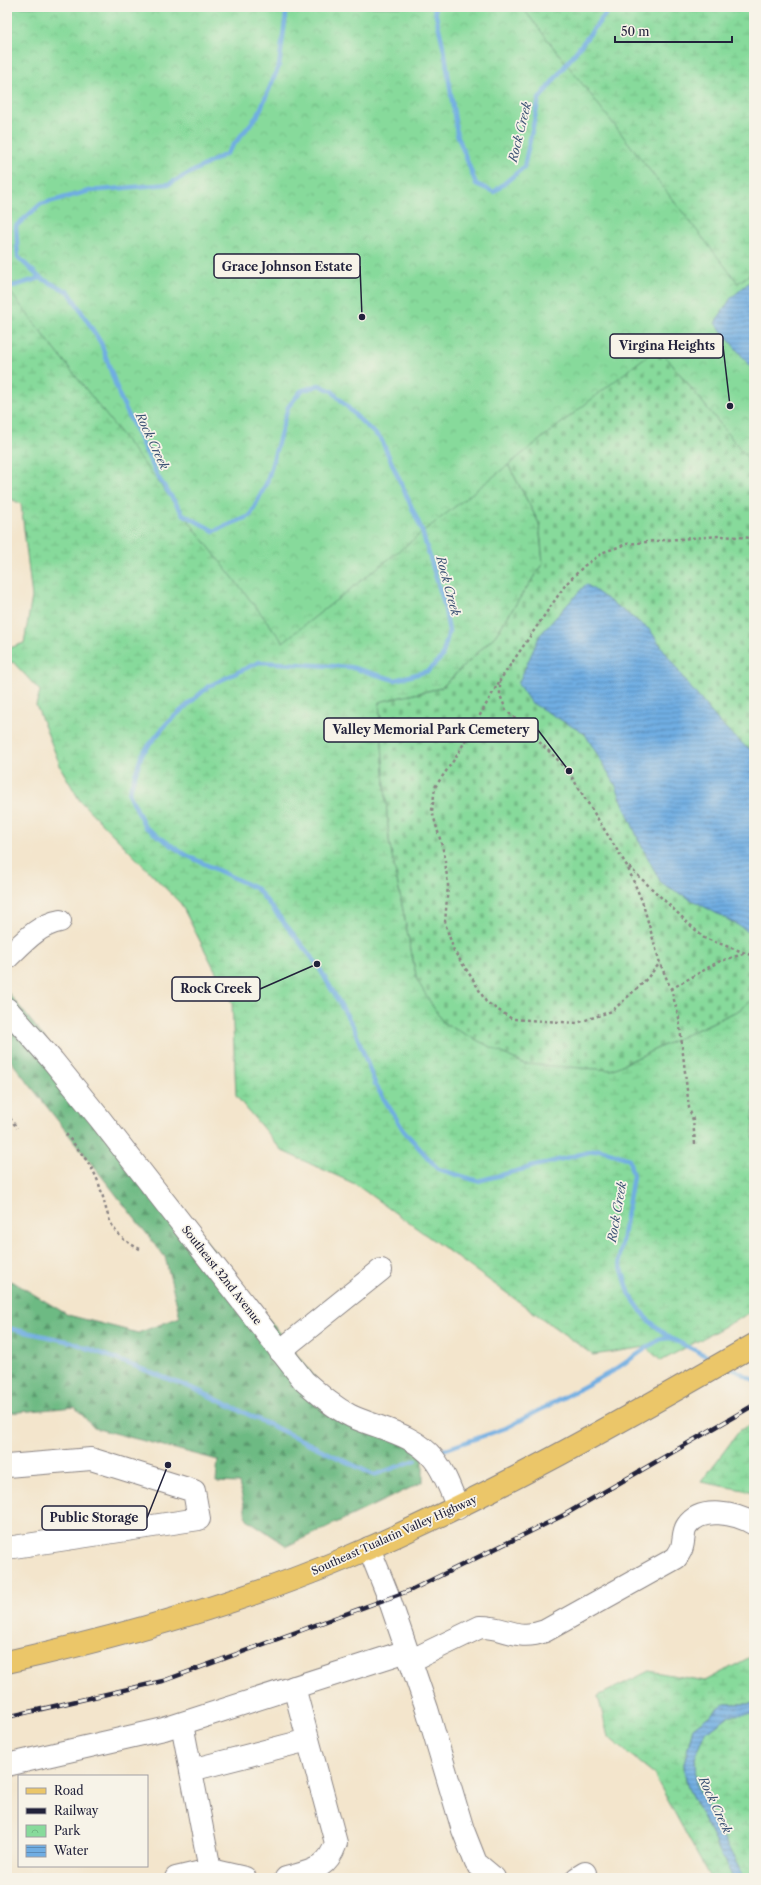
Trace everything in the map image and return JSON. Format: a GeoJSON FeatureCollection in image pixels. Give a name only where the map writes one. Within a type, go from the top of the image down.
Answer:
{"type":"FeatureCollection","features":[{"type":"Feature","properties":{"kind":"main road","name":"Southeast Tualatin Valley Highway"},"geometry":{"type":"LineString","coordinates":[[7,1662],[68,1648],[276,1586],[369,1548],[458,1508],[545,1463],[754,1345]]}},
{"type":"Feature","properties":{"kind":"street"},"geometry":{"type":"LineString","coordinates":[[7,958],[40,928],[50,923],[60,921]]}},
{"type":"Feature","properties":{"kind":"street","name":"Southeast 32nd Avenue"},"geometry":{"type":"LineString","coordinates":[[7,1009],[100,1119],[304,1381],[326,1400],[351,1416],[407,1437],[433,1458],[443,1473],[458,1508]]}},
{"type":"Feature","properties":{"kind":"street"},"geometry":{"type":"LineString","coordinates":[[280,1350],[381,1270]]}},
{"type":"Feature","properties":{"kind":"street"},"geometry":{"type":"LineString","coordinates":[[7,1466],[91,1459],[194,1491],[199,1519],[7,1548]]}},
{"type":"Feature","properties":{"kind":"street"},"geometry":{"type":"LineString","coordinates":[[7,1765],[182,1724],[294,1687],[409,1656],[480,1627],[490,1627],[504,1632],[533,1636],[545,1631],[676,1558],[682,1549],[687,1526],[696,1519],[707,1514],[724,1513],[744,1518],[754,1524]]}},
{"type":"Feature","properties":{"kind":"street"},"geometry":{"type":"LineString","coordinates":[[369,1548],[428,1709],[463,1830],[476,1863],[494,1878]]}},
{"type":"Feature","properties":{"kind":"street"},"geometry":{"type":"LineString","coordinates":[[286,1878],[314,1871],[325,1864],[336,1843],[294,1687]]}},
{"type":"Feature","properties":{"kind":"street"},"geometry":{"type":"LineString","coordinates":[[182,1724],[191,1770],[207,1873]]}},
{"type":"Feature","properties":{"kind":"street"},"geometry":{"type":"LineString","coordinates":[[191,1770],[308,1740]]}},
{"type":"Feature","properties":{"kind":"street"},"geometry":{"type":"LineString","coordinates":[[176,1878],[207,1873],[238,1877]]}},
{"type":"Feature","properties":{"kind":"path"},"geometry":{"type":"LineString","coordinates":[[660,963],[644,983],[612,1011],[577,1023],[512,1019],[486,1002],[454,951],[444,923],[448,885],[444,853],[432,811],[435,787],[456,757],[500,680],[566,584],[584,566],[604,552],[627,544],[720,536],[754,538]]}},
{"type":"Feature","properties":{"kind":"path"},"geometry":{"type":"LineString","coordinates":[[500,680],[500,695],[506,710],[557,759],[573,779],[627,866],[642,900],[660,963],[671,989],[679,1018],[688,1108],[693,1120],[695,1144]]}},
{"type":"Feature","properties":{"kind":"path"},"geometry":{"type":"LineString","coordinates":[[627,866],[704,938],[754,956]]}},
{"type":"Feature","properties":{"kind":"path"},"geometry":{"type":"LineString","coordinates":[[671,989],[718,962],[747,953]]}},
{"type":"Feature","properties":{"kind":"path"},"geometry":{"type":"LineString","coordinates":[[10,1118],[17,1128]]}},
{"type":"Feature","properties":{"kind":"path"},"geometry":{"type":"LineString","coordinates":[[66,1134],[88,1162],[97,1179],[110,1224],[117,1233],[131,1245],[140,1249]]}},
{"type":"Feature","properties":{"kind":"green space"},"geometry":{"type":"Polygon","coordinates":[[[7,7],[754,7],[754,261],[751,273],[591,399],[458,421],[508,464],[539,523],[543,563],[495,636],[441,688],[379,702],[389,840],[417,980],[611,1070],[739,1010],[754,998],[753,1311],[661,1361],[646,1347],[593,1355],[355,1184],[282,1151],[236,1096],[232,1003],[181,904],[80,801],[62,770],[36,705],[40,691],[13,662],[7,664],[7,649],[24,643],[32,597],[21,504],[7,497],[7,7]]]}},
{"type":"Feature","properties":{"kind":"green space"},"geometry":{"type":"Polygon","coordinates":[[[7,7],[522,7],[738,283],[754,271],[754,466],[658,347],[283,642],[7,288],[7,7]]]}},
{"type":"Feature","properties":{"kind":"green space"},"geometry":{"type":"Polygon","coordinates":[[[658,346],[754,466],[754,998],[739,1010],[611,1070],[524,1064],[443,1023],[417,980],[389,840],[379,702],[441,688],[495,636],[543,563],[539,523],[508,464],[658,346]]]}},
{"type":"Feature","properties":{"kind":"green space"},"geometry":{"type":"Polygon","coordinates":[[[7,991],[337,1405],[423,1446],[423,1482],[287,1546],[247,1519],[239,1483],[216,1482],[218,1460],[94,1428],[75,1407],[7,1413],[7,1280],[15,1283],[68,1315],[138,1333],[180,1317],[165,1257],[7,1056],[7,991]]]}},
{"type":"Feature","properties":{"kind":"green space"},"geometry":{"type":"Polygon","coordinates":[[[754,1423],[754,1492],[701,1482],[740,1430],[754,1423]]]}},
{"type":"Feature","properties":{"kind":"green space"},"geometry":{"type":"Polygon","coordinates":[[[754,1655],[754,1704],[725,1704],[693,1728],[683,1767],[688,1788],[733,1878],[710,1878],[653,1773],[608,1737],[598,1696],[649,1671],[705,1681],[754,1655]]]}},
{"type":"Feature","properties":{"kind":"green space"},"geometry":{"type":"Polygon","coordinates":[[[754,1714],[754,1878],[746,1878],[743,1876],[696,1785],[695,1757],[705,1733],[730,1715],[754,1714]]]}},
{"type":"Feature","properties":{"kind":"water"},"geometry":{"type":"Polygon","coordinates":[[[754,261],[754,371],[715,323],[731,298],[753,279],[751,273],[754,261]]]}},
{"type":"Feature","properties":{"kind":"water"},"geometry":{"type":"Polygon","coordinates":[[[586,584],[650,630],[686,682],[720,723],[746,747],[754,751],[754,934],[661,883],[639,841],[615,784],[585,734],[530,702],[518,684],[540,635],[586,584]]]}},
{"type":"Feature","properties":{"kind":"water"},"geometry":{"type":"Polygon","coordinates":[[[725,1704],[754,1704],[754,1714],[730,1715],[705,1733],[695,1758],[696,1785],[743,1876],[746,1878],[733,1878],[688,1788],[683,1767],[693,1728],[725,1704]]]}},
{"type":"Feature","properties":{"kind":"waterway","name":"Rock Creek"},"geometry":{"type":"LineString","coordinates":[[287,7],[279,66],[258,115],[226,154],[169,184],[89,191],[41,204],[16,226],[18,257],[40,278],[69,292],[101,343],[120,397],[158,477],[183,514],[214,531],[250,516],[267,482],[288,407],[301,391],[319,385],[332,391],[381,439],[421,528],[443,600],[449,631],[442,657],[428,671],[395,680],[350,667],[259,662],[209,686],[167,723],[142,754],[129,793],[145,827],[184,854],[257,889],[317,964],[354,1028],[376,1086],[404,1131],[438,1169],[478,1181],[600,1149],[629,1159],[633,1176],[619,1260],[630,1295],[646,1318],[670,1338],[715,1360]]}},
{"type":"Feature","properties":{"kind":"waterway","name":"Rock Creek"},"geometry":{"type":"LineString","coordinates":[[434,7],[445,54],[457,134],[476,184],[494,192],[524,167],[539,99],[611,7]]}},
{"type":"Feature","properties":{"kind":"waterway"},"geometry":{"type":"LineString","coordinates":[[7,288],[40,278]]}},
{"type":"Feature","properties":{"kind":"waterway"},"geometry":{"type":"LineString","coordinates":[[7,1328],[71,1342],[197,1390],[374,1475],[416,1460]]}},
{"type":"Feature","properties":{"kind":"waterway"},"geometry":{"type":"LineString","coordinates":[[443,1450],[506,1428],[613,1371],[660,1339],[670,1338]]}},
{"type":"Feature","properties":{"kind":"waterway","name":"Rock Creek"},"geometry":{"type":"LineString","coordinates":[[729,1367],[754,1380]]}},
{"type":"Feature","properties":{"kind":"railway"},"geometry":{"type":"LineString","coordinates":[[7,1717],[163,1681],[411,1590],[564,1515],[754,1405]]}},
{"type":"Feature","properties":{"kind":"place","name":"Grace Johnson Estate"},"geometry":{"type":"Point","coordinates":[362,317]}},
{"type":"Feature","properties":{"kind":"place","name":"Virgina Heights"},"geometry":{"type":"Point","coordinates":[730,406]}},
{"type":"Feature","properties":{"kind":"place","name":"Valley Memorial Park Cemetery"},"geometry":{"type":"Point","coordinates":[569,771]}},
{"type":"Feature","properties":{"kind":"place","name":"Rock Creek"},"geometry":{"type":"Point","coordinates":[317,964]}},
{"type":"Feature","properties":{"kind":"place","name":"Public Storage"},"geometry":{"type":"Point","coordinates":[168,1465]}}]}
